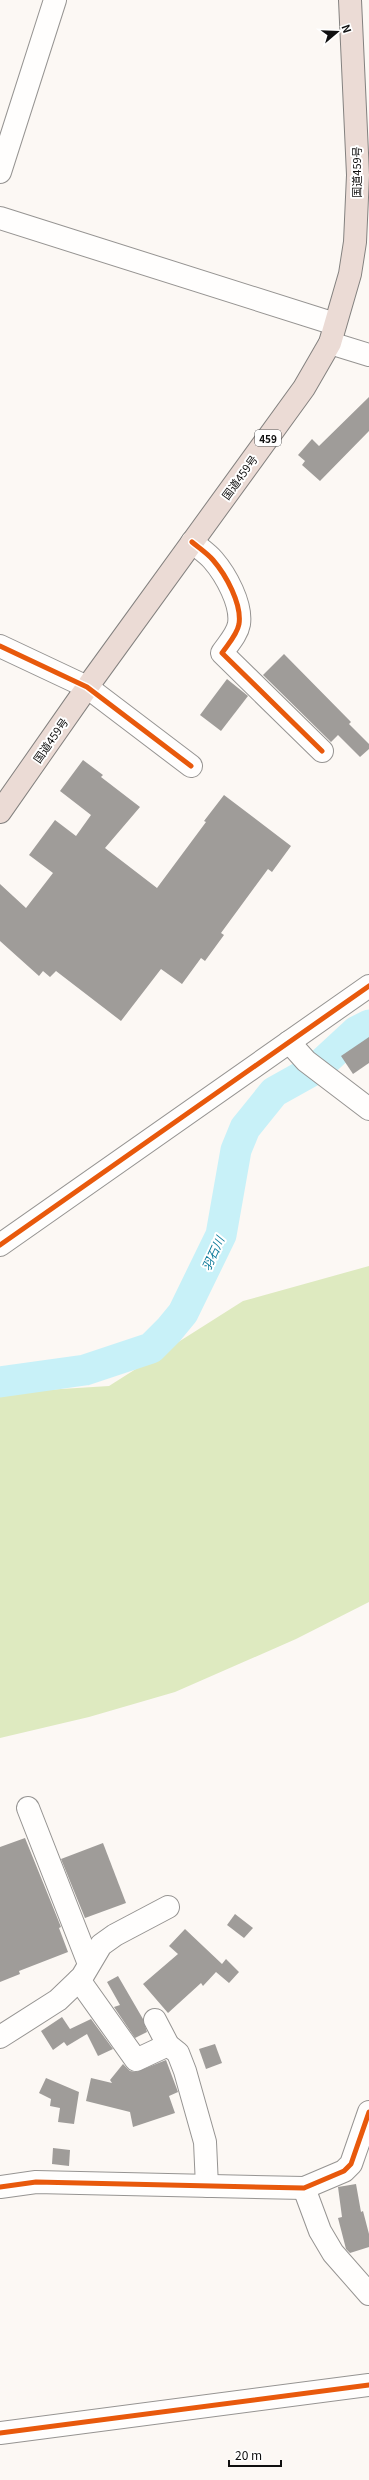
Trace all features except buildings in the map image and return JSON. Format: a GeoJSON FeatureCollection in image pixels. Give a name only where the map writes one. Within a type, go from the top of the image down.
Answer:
{"type":"FeatureCollection","features":[{"type":"Feature","properties":{"kind":"highway","name":"国道459号"},"geometry":{"type":"LineString","coordinates":[[0,812],[87,687],[304,388],[332,333],[350,274],[355,242],[358,176],[350,0]]}},
{"type":"Feature","properties":{"kind":"street"},"geometry":{"type":"LineString","coordinates":[[0,172],[55,0]]}},
{"type":"Feature","properties":{"kind":"street"},"geometry":{"type":"LineString","coordinates":[[0,218],[332,333],[369,355]]}},
{"type":"Feature","properties":{"kind":"street"},"geometry":{"type":"LineString","coordinates":[[192,542],[213,560],[224,578],[239,610],[239,624],[235,635],[222,653],[322,750]]}},
{"type":"Feature","properties":{"kind":"street"},"geometry":{"type":"LineString","coordinates":[[0,646],[87,687],[190,766]]}},
{"type":"Feature","properties":{"kind":"street"},"geometry":{"type":"LineString","coordinates":[[0,1245],[369,986]]}},
{"type":"Feature","properties":{"kind":"street"},"geometry":{"type":"LineString","coordinates":[[289,1042],[306,1061],[369,1108]]}},
{"type":"Feature","properties":{"kind":"street"},"geometry":{"type":"LineString","coordinates":[[28,1808],[84,1972],[136,2060],[168,2045]]}},
{"type":"Feature","properties":{"kind":"street"},"geometry":{"type":"LineString","coordinates":[[0,2037],[58,2000],[84,1972],[101,1945],[115,1935],[168,1907]]}},
{"type":"Feature","properties":{"kind":"street"},"geometry":{"type":"LineString","coordinates":[[155,2020],[168,2045],[178,2053],[185,2071],[204,2142],[208,2186]]}},
{"type":"Feature","properties":{"kind":"street"},"geometry":{"type":"LineString","coordinates":[[0,2187],[36,2182],[304,2188],[344,2171],[351,2164],[369,2112]]}},
{"type":"Feature","properties":{"kind":"street"},"geometry":{"type":"LineString","coordinates":[[304,2188],[320,2231],[333,2253],[369,2294]]}},
{"type":"Feature","properties":{"kind":"street"},"geometry":{"type":"LineString","coordinates":[[0,2433],[369,2385]]}},
{"type":"Feature","properties":{"kind":"green space"},"geometry":{"type":"Polygon","coordinates":[[[369,1266],[369,1602],[296,1639],[175,1692],[89,1717],[0,1738],[0,1397],[29,1391],[109,1386],[243,1301],[369,1266]]]}},
{"type":"Feature","properties":{"kind":"waterway","name":"羽石川"},"geometry":{"type":"LineString","coordinates":[[0,1382],[85,1370],[151,1348],[183,1313],[221,1235],[236,1150],[245,1128],[274,1092],[317,1068],[357,1031],[369,1025]]}},
{"type":"Feature","properties":{"kind":"cycle path"},"geometry":{"type":"LineString","coordinates":[[192,542],[208,555],[218,566],[236,599],[239,616],[238,628],[222,653],[322,751]]}},
{"type":"Feature","properties":{"kind":"cycle path"},"geometry":{"type":"LineString","coordinates":[[0,646],[87,687],[191,766]]}},
{"type":"Feature","properties":{"kind":"cycle path"},"geometry":{"type":"LineString","coordinates":[[0,1245],[369,986]]}},
{"type":"Feature","properties":{"kind":"cycle path"},"geometry":{"type":"LineString","coordinates":[[0,2187],[36,2182],[304,2188],[344,2171],[351,2164],[369,2112]]}},
{"type":"Feature","properties":{"kind":"cycle path"},"geometry":{"type":"LineString","coordinates":[[0,2433],[369,2385]]}}]}
